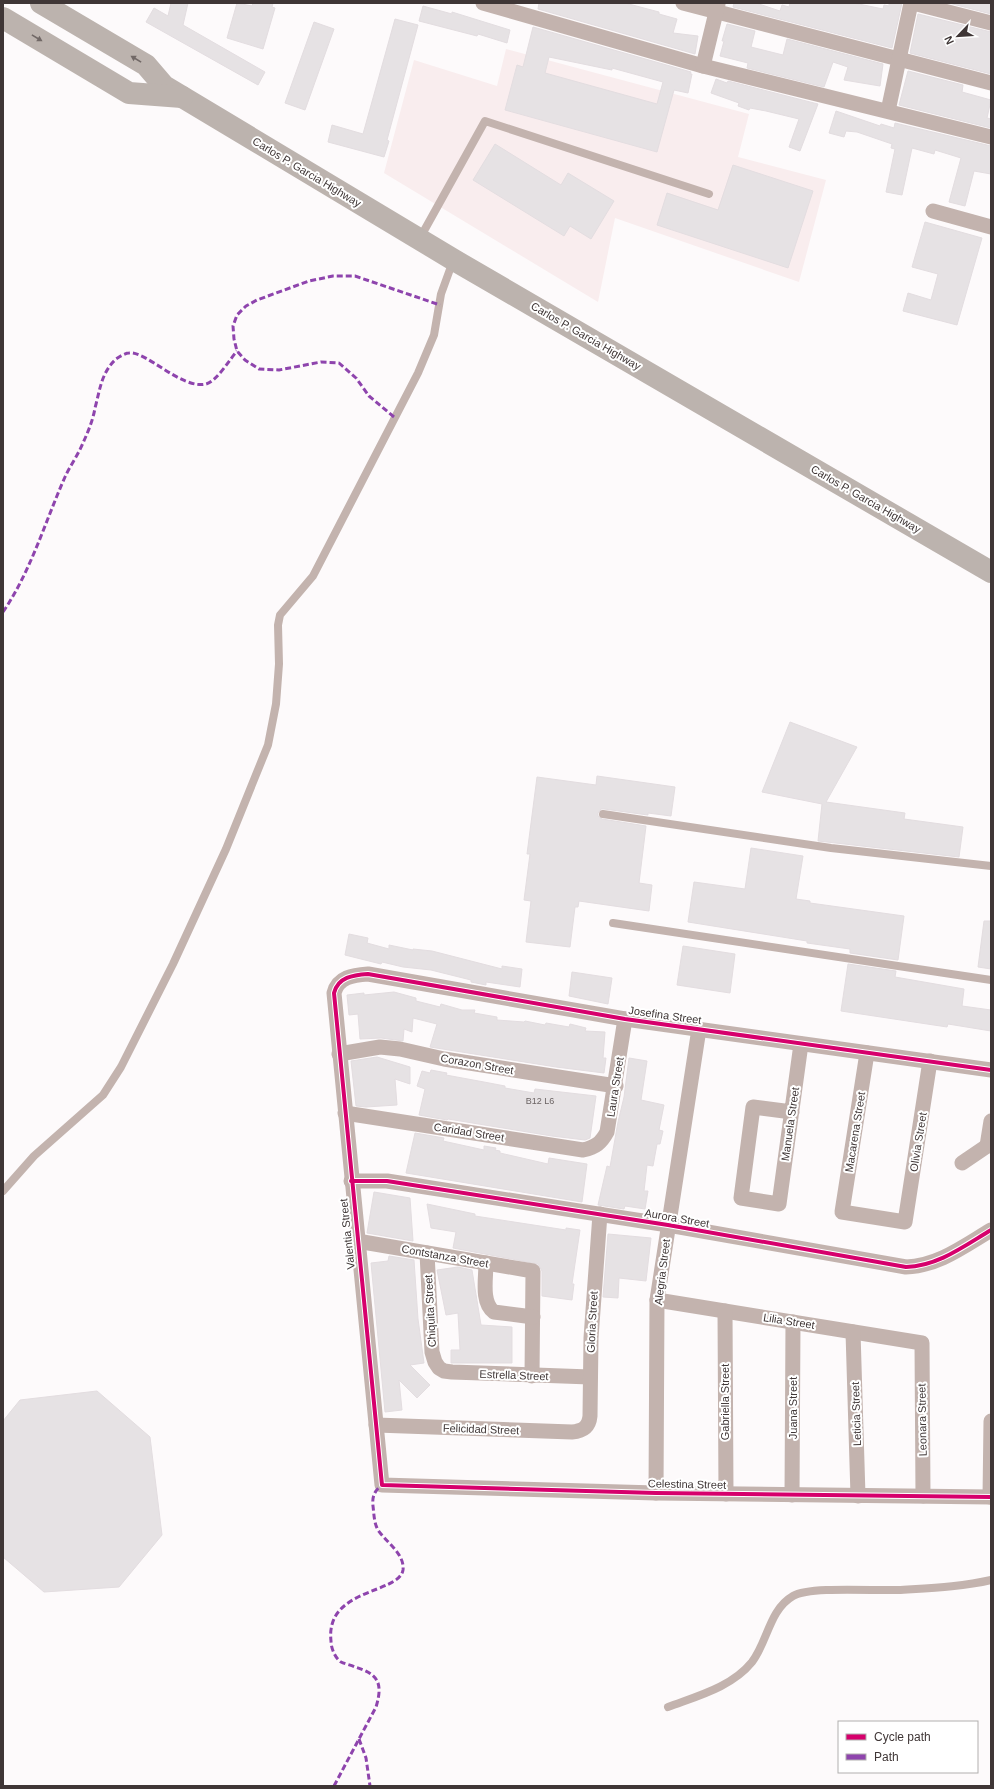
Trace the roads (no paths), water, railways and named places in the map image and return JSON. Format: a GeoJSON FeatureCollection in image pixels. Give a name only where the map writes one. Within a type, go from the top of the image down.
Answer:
{"type":"FeatureCollection","features":[{"type":"Feature","properties":{"kind":"highway","name":"Carlos P. Garcia Highway"},"geometry":{"type":"LineString","coordinates":[[7,3],[137,80],[164,86],[454,260],[991,572]]}},
{"type":"Feature","properties":{"kind":"highway","name":"Carlos P. Garcia Highway"},"geometry":{"type":"LineString","coordinates":[[41,3],[146,65],[164,86]]}},
{"type":"Feature","properties":{"kind":"highway","name":"Carlos P. Garcia Highway"},"geometry":{"type":"LineString","coordinates":[[70,3],[153,52],[183,97]]}},
{"type":"Feature","properties":{"kind":"highway","name":"Carlos P. Garcia Highway"},"geometry":{"type":"LineString","coordinates":[[3,18],[129,93],[183,97]]}},
{"type":"Feature","properties":{"kind":"street"},"geometry":{"type":"LineString","coordinates":[[483,3],[703,66],[991,137]]}},
{"type":"Feature","properties":{"kind":"street"},"geometry":{"type":"LineString","coordinates":[[683,3],[717,8],[898,59],[991,83]]}},
{"type":"Feature","properties":{"kind":"street"},"geometry":{"type":"LineString","coordinates":[[888,111],[898,59],[912,3],[991,23]]}},
{"type":"Feature","properties":{"kind":"street"},"geometry":{"type":"LineString","coordinates":[[703,66],[717,8]]}},
{"type":"Feature","properties":{"kind":"street"},"geometry":{"type":"LineString","coordinates":[[933,211],[991,227]]}},
{"type":"Feature","properties":{"kind":"street","name":"Josefina Street"},"geometry":{"type":"LineString","coordinates":[[340,982],[347,978],[368,974],[625,1019],[991,1070]]}},
{"type":"Feature","properties":{"kind":"street","name":"Valentia Street"},"geometry":{"type":"LineString","coordinates":[[340,982],[336,986],[334,993],[339,1054],[382,1486]]}},
{"type":"Feature","properties":{"kind":"street","name":"Laura Street"},"geometry":{"type":"LineString","coordinates":[[592,1148],[601,1143],[607,1132],[616,1086],[625,1019]]}},
{"type":"Feature","properties":{"kind":"street","name":"Alegria Street"},"geometry":{"type":"LineString","coordinates":[[656,1493],[657,1300],[699,1029]]}},
{"type":"Feature","properties":{"kind":"street","name":"Manuela Street"},"geometry":{"type":"LineString","coordinates":[[792,1112],[754,1107],[741,1198],[779,1204],[792,1112],[801,1044]]}},
{"type":"Feature","properties":{"kind":"street","name":"Corazon Street"},"geometry":{"type":"LineString","coordinates":[[339,1054],[380,1047],[400,1049],[444,1059],[616,1086]]}},
{"type":"Feature","properties":{"kind":"street","name":"Macarena Street"},"geometry":{"type":"LineString","coordinates":[[867,1053],[842,1212],[905,1222]]}},
{"type":"Feature","properties":{"kind":"street","name":"Olivia Street"},"geometry":{"type":"LineString","coordinates":[[905,1222],[930,1061]]}},
{"type":"Feature","properties":{"kind":"street","name":"Caridad Street"},"geometry":{"type":"LineString","coordinates":[[345,1113],[583,1150],[592,1148]]}},
{"type":"Feature","properties":{"kind":"street"},"geometry":{"type":"LineString","coordinates":[[962,1163],[989,1146],[991,1121]]}},
{"type":"Feature","properties":{"kind":"street","name":"Aurora Street"},"geometry":{"type":"LineString","coordinates":[[351,1181],[386,1181],[600,1214],[906,1267],[919,1267],[935,1262],[991,1230]]}},
{"type":"Feature","properties":{"kind":"street","name":"Gloria Street"},"geometry":{"type":"LineString","coordinates":[[585,1428],[589,1423],[593,1295],[600,1214]]}},
{"type":"Feature","properties":{"kind":"street","name":"Contstanza Street"},"geometry":{"type":"LineString","coordinates":[[357,1241],[533,1271],[533,1317]]}},
{"type":"Feature","properties":{"kind":"street","name":"Chiquita Street"},"geometry":{"type":"LineString","coordinates":[[427,1253],[430,1338],[435,1362],[439,1368]]}},
{"type":"Feature","properties":{"kind":"street"},"geometry":{"type":"LineString","coordinates":[[486,1263],[486,1298],[490,1309],[494,1312],[533,1317],[532,1376]]}},
{"type":"Feature","properties":{"kind":"street","name":"Lilia Street"},"geometry":{"type":"LineString","coordinates":[[657,1300],[922,1343]]}},
{"type":"Feature","properties":{"kind":"street","name":"Gabriella Street"},"geometry":{"type":"LineString","coordinates":[[725,1311],[726,1494]]}},
{"type":"Feature","properties":{"kind":"street","name":"Juana Street"},"geometry":{"type":"LineString","coordinates":[[792,1495],[793,1322]]}},
{"type":"Feature","properties":{"kind":"street","name":"Leticia Street"},"geometry":{"type":"LineString","coordinates":[[853,1332],[858,1496]]}},
{"type":"Feature","properties":{"kind":"street","name":"Leonara Street"},"geometry":{"type":"LineString","coordinates":[[922,1343],[923,1496]]}},
{"type":"Feature","properties":{"kind":"street","name":"Estrella Street"},"geometry":{"type":"LineString","coordinates":[[439,1368],[444,1371],[452,1372],[590,1378]]}},
{"type":"Feature","properties":{"kind":"street"},"geometry":{"type":"LineString","coordinates":[[991,1421],[991,1497]]}},
{"type":"Feature","properties":{"kind":"street","name":"Felicidad Street"},"geometry":{"type":"LineString","coordinates":[[376,1425],[572,1432],[585,1428]]}},
{"type":"Feature","properties":{"kind":"street","name":"Celestina Street"},"geometry":{"type":"LineString","coordinates":[[382,1486],[656,1493],[991,1497]]}},
{"type":"Feature","properties":{"kind":"lane"},"geometry":{"type":"LineString","coordinates":[[419,239],[485,121],[709,194]]}},
{"type":"Feature","properties":{"kind":"lane"},"geometry":{"type":"LineString","coordinates":[[3,1191],[34,1156],[103,1095],[122,1067],[173,964],[226,848],[268,745],[276,704],[279,664],[278,625],[280,615],[313,576],[418,373],[434,335],[443,288],[454,260]]}},
{"type":"Feature","properties":{"kind":"lane"},"geometry":{"type":"LineString","coordinates":[[603,814],[831,848],[991,866]]}},
{"type":"Feature","properties":{"kind":"lane"},"geometry":{"type":"LineString","coordinates":[[613,923],[991,980]]}},
{"type":"Feature","properties":{"kind":"lane"},"geometry":{"type":"LineString","coordinates":[[668,1707],[714,1689],[741,1674],[753,1661],[780,1605],[794,1595],[809,1591],[898,1590],[974,1584],[991,1580]]}}]}
